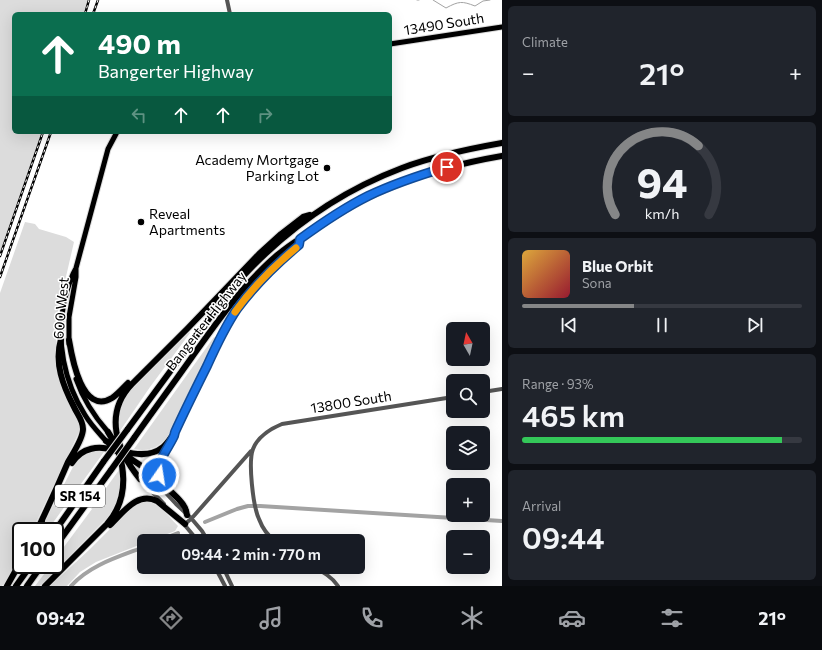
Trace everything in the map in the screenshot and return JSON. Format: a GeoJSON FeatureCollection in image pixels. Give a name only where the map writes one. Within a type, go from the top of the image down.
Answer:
{"type":"FeatureCollection","features":[{"type":"Feature","properties":{"kind":"highway","name":"Bangerter Highway"},"geometry":{"type":"LineString","coordinates":[[61,522],[219,304],[237,283],[272,248],[316,213],[370,181],[402,168],[449,154],[502,144]]}},
{"type":"Feature","properties":{"kind":"highway","name":"Bangerter Highway"},"geometry":{"type":"LineString","coordinates":[[64,535],[230,306],[248,284],[278,254],[342,211],[368,196],[396,184],[431,172],[502,156]]}},
{"type":"Feature","properties":{"kind":"highway"},"geometry":{"type":"LineString","coordinates":[[64,566],[106,524],[116,511],[122,496],[124,482],[116,414],[119,403],[124,394],[148,367],[188,329],[259,254],[303,217],[316,213]]}},
{"type":"Feature","properties":{"kind":"highway"},"geometry":{"type":"LineString","coordinates":[[189,516],[185,507],[164,485],[159,475],[158,469],[160,463],[231,318],[262,278],[299,245],[300,239]]}},
{"type":"Feature","properties":{"kind":"highway"},"geometry":{"type":"LineString","coordinates":[[41,522],[82,436],[83,430],[82,422],[69,397],[60,374],[58,357],[61,339]]}},
{"type":"Feature","properties":{"kind":"highway"},"geometry":{"type":"LineString","coordinates":[[69,340],[74,364],[81,384],[87,394],[95,400],[102,401],[111,398],[148,367]]}},
{"type":"Feature","properties":{"kind":"highway"},"geometry":{"type":"LineString","coordinates":[[108,432],[140,480]]}},
{"type":"Feature","properties":{"kind":"highway"},"geometry":{"type":"LineString","coordinates":[[41,522],[75,458],[83,452],[98,448],[146,454],[157,451],[166,444],[175,432]]}},
{"type":"Feature","properties":{"kind":"highway"},"geometry":{"type":"LineString","coordinates":[[106,441],[140,465]]}},
{"type":"Feature","properties":{"kind":"highway"},"geometry":{"type":"LineString","coordinates":[[64,566],[96,540],[133,502],[139,499],[148,498],[154,500],[185,524]]}},
{"type":"Feature","properties":{"kind":"highway"},"geometry":{"type":"LineString","coordinates":[[7,586],[14,574]]}},
{"type":"Feature","properties":{"kind":"highway"},"geometry":{"type":"LineString","coordinates":[[16,586],[25,574]]}},
{"type":"Feature","properties":{"kind":"highway"},"geometry":{"type":"LineString","coordinates":[[27,586],[36,574]]}},
{"type":"Feature","properties":{"kind":"highway"},"geometry":{"type":"LineString","coordinates":[[45,586],[56,574]]}},
{"type":"Feature","properties":{"kind":"main road","name":"13490 South"},"geometry":{"type":"LineString","coordinates":[[392,44],[502,27]]}},
{"type":"Feature","properties":{"kind":"main road","name":"600 West"},"geometry":{"type":"LineString","coordinates":[[106,441],[85,415],[70,385],[63,360],[61,321],[64,301],[70,279],[76,268],[108,149],[116,134]]}},
{"type":"Feature","properties":{"kind":"main road","name":"600 West"},"geometry":{"type":"LineString","coordinates":[[76,268],[76,277],[69,316],[69,340],[72,366],[80,391],[94,415],[108,432]]}},
{"type":"Feature","properties":{"kind":"street"},"geometry":{"type":"LineString","coordinates":[[227,0],[230,12]]}},
{"type":"Feature","properties":{"kind":"street"},"geometry":{"type":"LineString","coordinates":[[490,391],[502,389]]}},
{"type":"Feature","properties":{"kind":"street","name":"13800 South"},"geometry":{"type":"LineString","coordinates":[[253,449],[264,434],[271,428],[282,424],[446,398]]}},
{"type":"Feature","properties":{"kind":"street"},"geometry":{"type":"LineString","coordinates":[[185,524],[189,516],[253,449]]}},
{"type":"Feature","properties":{"kind":"street"},"geometry":{"type":"LineString","coordinates":[[253,449],[250,469],[254,500],[258,518],[262,527],[268,534]]}},
{"type":"Feature","properties":{"kind":"street"},"geometry":{"type":"LineString","coordinates":[[140,465],[189,516],[204,534]]}},
{"type":"Feature","properties":{"kind":"street"},"geometry":{"type":"LineString","coordinates":[[140,480],[185,524],[193,534]]}},
{"type":"Feature","properties":{"kind":"street"},"geometry":{"type":"LineString","coordinates":[[219,574],[225,586]]}},
{"type":"Feature","properties":{"kind":"street"},"geometry":{"type":"LineString","coordinates":[[226,574],[232,586]]}},
{"type":"Feature","properties":{"kind":"street"},"geometry":{"type":"LineString","coordinates":[[326,574],[338,586]]}},
{"type":"Feature","properties":{"kind":"shaded area"},"geometry":{"type":"Polygon","coordinates":[[[0,0],[89,0],[85,12],[12,12],[12,134],[41,134],[0,252],[0,0]]]}},
{"type":"Feature","properties":{"kind":"shaded area"},"geometry":{"type":"Polygon","coordinates":[[[25,222],[35,224],[39,229],[66,237],[74,242],[56,322],[56,354],[58,370],[79,421],[80,430],[36,522],[12,522],[12,569],[2,586],[0,586],[0,293],[25,222]]]}},
{"type":"Feature","properties":{"kind":"shaded area"},"geometry":{"type":"Polygon","coordinates":[[[189,332],[190,333],[120,431],[120,411],[128,393],[189,332]]]}},
{"type":"Feature","properties":{"kind":"shaded area"},"geometry":{"type":"Polygon","coordinates":[[[214,337],[216,338],[168,436],[161,444],[153,448],[144,450],[134,449],[214,337]]]}},
{"type":"Feature","properties":{"kind":"shaded area"},"geometry":{"type":"Polygon","coordinates":[[[90,452],[104,452],[53,522],[45,522],[74,465],[79,459],[90,452]]]}},
{"type":"Feature","properties":{"kind":"shaded area"},"geometry":{"type":"Polygon","coordinates":[[[119,470],[120,483],[118,496],[111,513],[64,562],[64,547],[119,470]]]}},
{"type":"Feature","properties":{"kind":"shaded area"},"geometry":{"type":"Polygon","coordinates":[[[147,501],[156,505],[178,526],[175,531],[167,534],[137,534],[137,546],[96,562],[80,572],[67,586],[50,586],[89,550],[135,504],[147,501]]]}},
{"type":"Feature","properties":{"kind":"shaded area"},"geometry":{"type":"Polygon","coordinates":[[[44,574],[52,574],[40,586],[35,586],[44,574]]]}},
{"type":"Feature","properties":{"kind":"waterway"},"geometry":{"type":"LineString","coordinates":[[433,0],[446,8],[460,2],[475,6],[483,1],[490,0]]}},
{"type":"Feature","properties":{"kind":"waterway"},"geometry":{"type":"LineString","coordinates":[[205,522],[248,506],[502,521]]}},
{"type":"Feature","properties":{"kind":"waterway"},"geometry":{"type":"LineString","coordinates":[[71,586],[87,572],[105,562],[137,550]]}},
{"type":"Feature","properties":{"kind":"railway"},"geometry":{"type":"LineString","coordinates":[[86,12],[89,0]]}},
{"type":"Feature","properties":{"kind":"railway"},"geometry":{"type":"LineString","coordinates":[[94,12],[98,0]]}},
{"type":"Feature","properties":{"kind":"railway"},"geometry":{"type":"LineString","coordinates":[[0,256],[42,134]]}},
{"type":"Feature","properties":{"kind":"railway"},"geometry":{"type":"LineString","coordinates":[[0,277],[50,134]]}},
{"type":"Feature","properties":{"kind":"slow traffic"},"geometry":{"type":"LineString","coordinates":[[235,312],[262,278],[296,248]]}},
{"type":"Feature","properties":{"kind":"place","name":"Academy Mortgage Parking Lot"},"geometry":{"type":"Point","coordinates":[327,168]}},
{"type":"Feature","properties":{"kind":"place","name":"Reveal Apartments"},"geometry":{"type":"Point","coordinates":[141,222]}},
{"type":"Feature","properties":{"kind":"route"},"geometry":{"type":"LineString","coordinates":[[159,475],[158,469],[160,461],[167,451],[221,336],[237,309],[262,278],[299,245],[300,239],[320,224],[368,196],[396,184],[447,167]]}}]}
